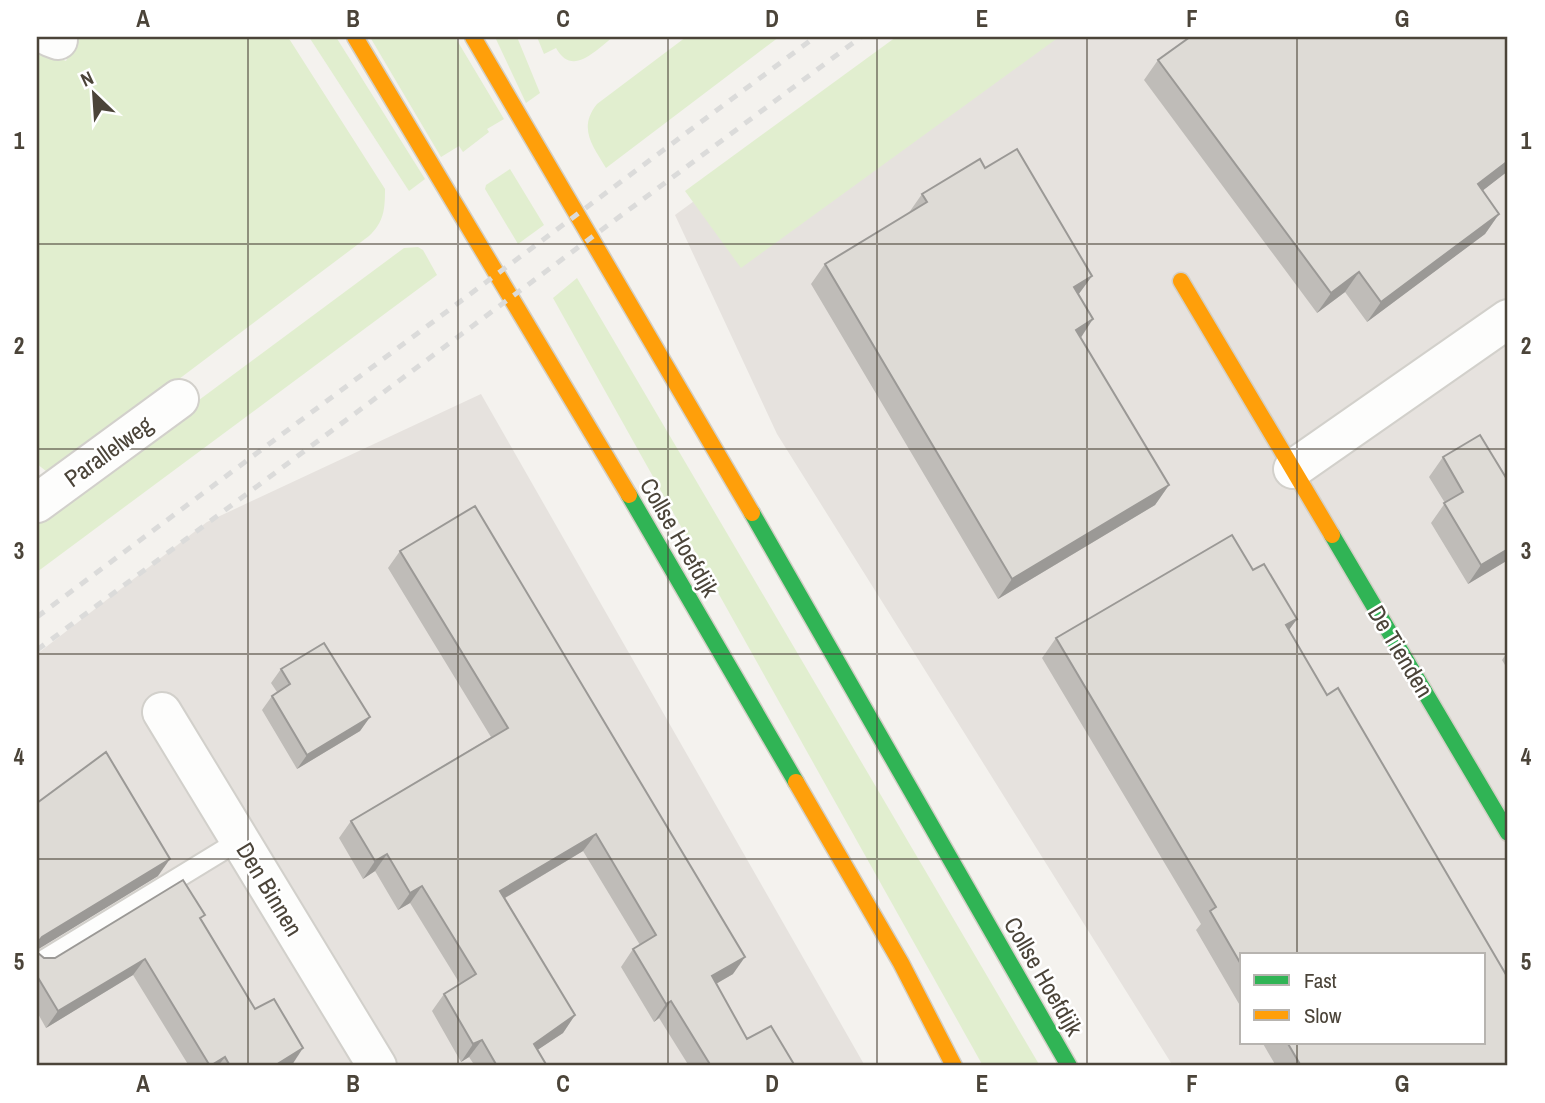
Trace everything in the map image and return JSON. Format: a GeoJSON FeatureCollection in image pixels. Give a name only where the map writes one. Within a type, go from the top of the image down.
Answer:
{"type":"FeatureCollection","features":[{"type":"Feature","properties":{"kind":"main road","name":"Collse Hoefdijk"},"geometry":{"type":"LineString","coordinates":[[355,37],[551,361],[901,963],[954,1066]]}},
{"type":"Feature","properties":{"kind":"main road","name":"Collse Hoefdijk"},"geometry":{"type":"LineString","coordinates":[[473,37],[643,323],[1069,1066]]}},
{"type":"Feature","properties":{"kind":"main road","name":"De Tienden"},"geometry":{"type":"LineString","coordinates":[[1181,281],[1508,833]]}},
{"type":"Feature","properties":{"kind":"street"},"geometry":{"type":"LineString","coordinates":[[1293,469],[1508,319]]}},
{"type":"Feature","properties":{"kind":"street","name":"Parallelweg"},"geometry":{"type":"LineString","coordinates":[[37,503],[179,399]]}},
{"type":"Feature","properties":{"kind":"street","name":"Den Binnen"},"geometry":{"type":"LineString","coordinates":[[162,712],[377,1066]]}},
{"type":"Feature","properties":{"kind":"lane"},"geometry":{"type":"LineString","coordinates":[[37,964],[240,840]]}},
{"type":"Feature","properties":{"kind":"shaded area"},"geometry":{"type":"Polygon","coordinates":[[[919,37],[1508,37],[1508,1066],[1173,1066],[777,434],[675,215],[919,37]]]}},
{"type":"Feature","properties":{"kind":"shaded area"},"geometry":{"type":"Polygon","coordinates":[[[481,394],[865,1066],[37,1066],[37,654],[207,522],[481,394]]]}},
{"type":"Feature","properties":{"kind":"green space"},"geometry":{"type":"Polygon","coordinates":[[[76,37],[288,37],[385,189],[385,203],[381,220],[369,236],[179,379],[147,398],[46,471],[37,464],[37,49],[66,61],[76,37]]]}},
{"type":"Feature","properties":{"kind":"green space"},"geometry":{"type":"Polygon","coordinates":[[[309,37],[336,37],[425,179],[409,191],[309,37]]]}},
{"type":"Feature","properties":{"kind":"green space"},"geometry":{"type":"Polygon","coordinates":[[[370,37],[455,37],[504,119],[487,129],[489,132],[463,152],[459,146],[441,157],[370,37]]]}},
{"type":"Feature","properties":{"kind":"green space"},"geometry":{"type":"Polygon","coordinates":[[[495,37],[517,37],[540,93],[526,103],[495,37]]]}},
{"type":"Feature","properties":{"kind":"green space"},"geometry":{"type":"Polygon","coordinates":[[[537,37],[613,37],[584,59],[576,61],[562,56],[556,48],[544,54],[537,37]]]}},
{"type":"Feature","properties":{"kind":"green space"},"geometry":{"type":"Polygon","coordinates":[[[686,37],[779,37],[606,168],[589,136],[588,121],[591,113],[597,104],[686,37]]]}},
{"type":"Feature","properties":{"kind":"green space"},"geometry":{"type":"Polygon","coordinates":[[[896,37],[1059,37],[741,268],[685,191],[896,37]]]}},
{"type":"Feature","properties":{"kind":"green space"},"geometry":{"type":"Polygon","coordinates":[[[510,169],[544,225],[518,244],[485,189],[486,185],[510,169]]]}},
{"type":"Feature","properties":{"kind":"green space"},"geometry":{"type":"Polygon","coordinates":[[[418,247],[423,250],[437,275],[37,572],[37,520],[404,248],[418,247]]]}},
{"type":"Feature","properties":{"kind":"green space"},"geometry":{"type":"Polygon","coordinates":[[[577,278],[1040,1066],[983,1066],[553,298],[577,278]]]}},
{"type":"Feature","properties":{"kind":"building"},"geometry":{"type":"Polygon","coordinates":[[[1190,37],[1508,37],[1508,161],[1478,184],[1499,214],[1381,302],[1359,272],[1331,293],[1158,60],[1190,37]]]}},
{"type":"Feature","properties":{"kind":"building"},"geometry":{"type":"Polygon","coordinates":[[[1017,149],[1092,276],[1074,287],[1093,319],[1076,330],[1169,485],[1012,579],[825,264],[927,202],[922,194],[980,159],[985,168],[1017,149]]]}},
{"type":"Feature","properties":{"kind":"building"},"geometry":{"type":"Polygon","coordinates":[[[1480,435],[1508,481],[1508,549],[1481,565],[1444,503],[1463,492],[1443,457],[1480,435]]]}},
{"type":"Feature","properties":{"kind":"building"},"geometry":{"type":"Polygon","coordinates":[[[475,506],[745,957],[712,976],[747,1039],[771,1026],[795,1066],[711,1066],[671,1001],[666,1004],[633,949],[656,935],[596,834],[500,891],[575,1015],[534,1044],[547,1066],[497,1066],[482,1040],[473,1044],[444,994],[476,974],[422,886],[410,893],[387,854],[375,861],[351,821],[508,728],[400,551],[475,506]]]}},
{"type":"Feature","properties":{"kind":"building"},"geometry":{"type":"Polygon","coordinates":[[[1232,535],[1253,570],[1264,564],[1297,619],[1286,625],[1327,695],[1338,688],[1508,978],[1508,1066],[1301,1066],[1288,1044],[1486,1044],[1486,953],[1240,953],[1240,963],[1210,911],[1216,907],[1056,638],[1232,535]]]}},
{"type":"Feature","properties":{"kind":"building"},"geometry":{"type":"Polygon","coordinates":[[[324,643],[370,717],[307,755],[272,696],[290,684],[281,669],[324,643]]]}},
{"type":"Feature","properties":{"kind":"building"},"geometry":{"type":"Polygon","coordinates":[[[106,752],[170,859],[42,937],[38,942],[38,953],[44,958],[55,958],[183,880],[205,915],[200,918],[255,1009],[274,999],[303,1048],[277,1066],[230,1066],[225,1057],[210,1066],[145,959],[58,1011],[37,976],[37,803],[106,752]]]}},
{"type":"Feature","properties":{"kind":"railway"},"geometry":{"type":"LineString","coordinates":[[37,617],[815,37]]}},
{"type":"Feature","properties":{"kind":"railway"},"geometry":{"type":"LineString","coordinates":[[37,650],[861,37]]}},
{"type":"Feature","properties":{"kind":"traffic: fast"},"geometry":{"type":"LineString","coordinates":[[629,495],[796,782]]}},
{"type":"Feature","properties":{"kind":"traffic: fast"},"geometry":{"type":"LineString","coordinates":[[752,513],[1069,1066]]}},
{"type":"Feature","properties":{"kind":"traffic: fast"},"geometry":{"type":"LineString","coordinates":[[1332,535],[1508,833]]}},
{"type":"Feature","properties":{"kind":"traffic: slow"},"geometry":{"type":"LineString","coordinates":[[355,37],[629,495]]}},
{"type":"Feature","properties":{"kind":"traffic: slow"},"geometry":{"type":"LineString","coordinates":[[473,37],[752,513]]}},
{"type":"Feature","properties":{"kind":"traffic: slow"},"geometry":{"type":"LineString","coordinates":[[1181,281],[1332,535]]}},
{"type":"Feature","properties":{"kind":"traffic: slow"},"geometry":{"type":"LineString","coordinates":[[796,782],[901,963],[954,1066]]}}]}
